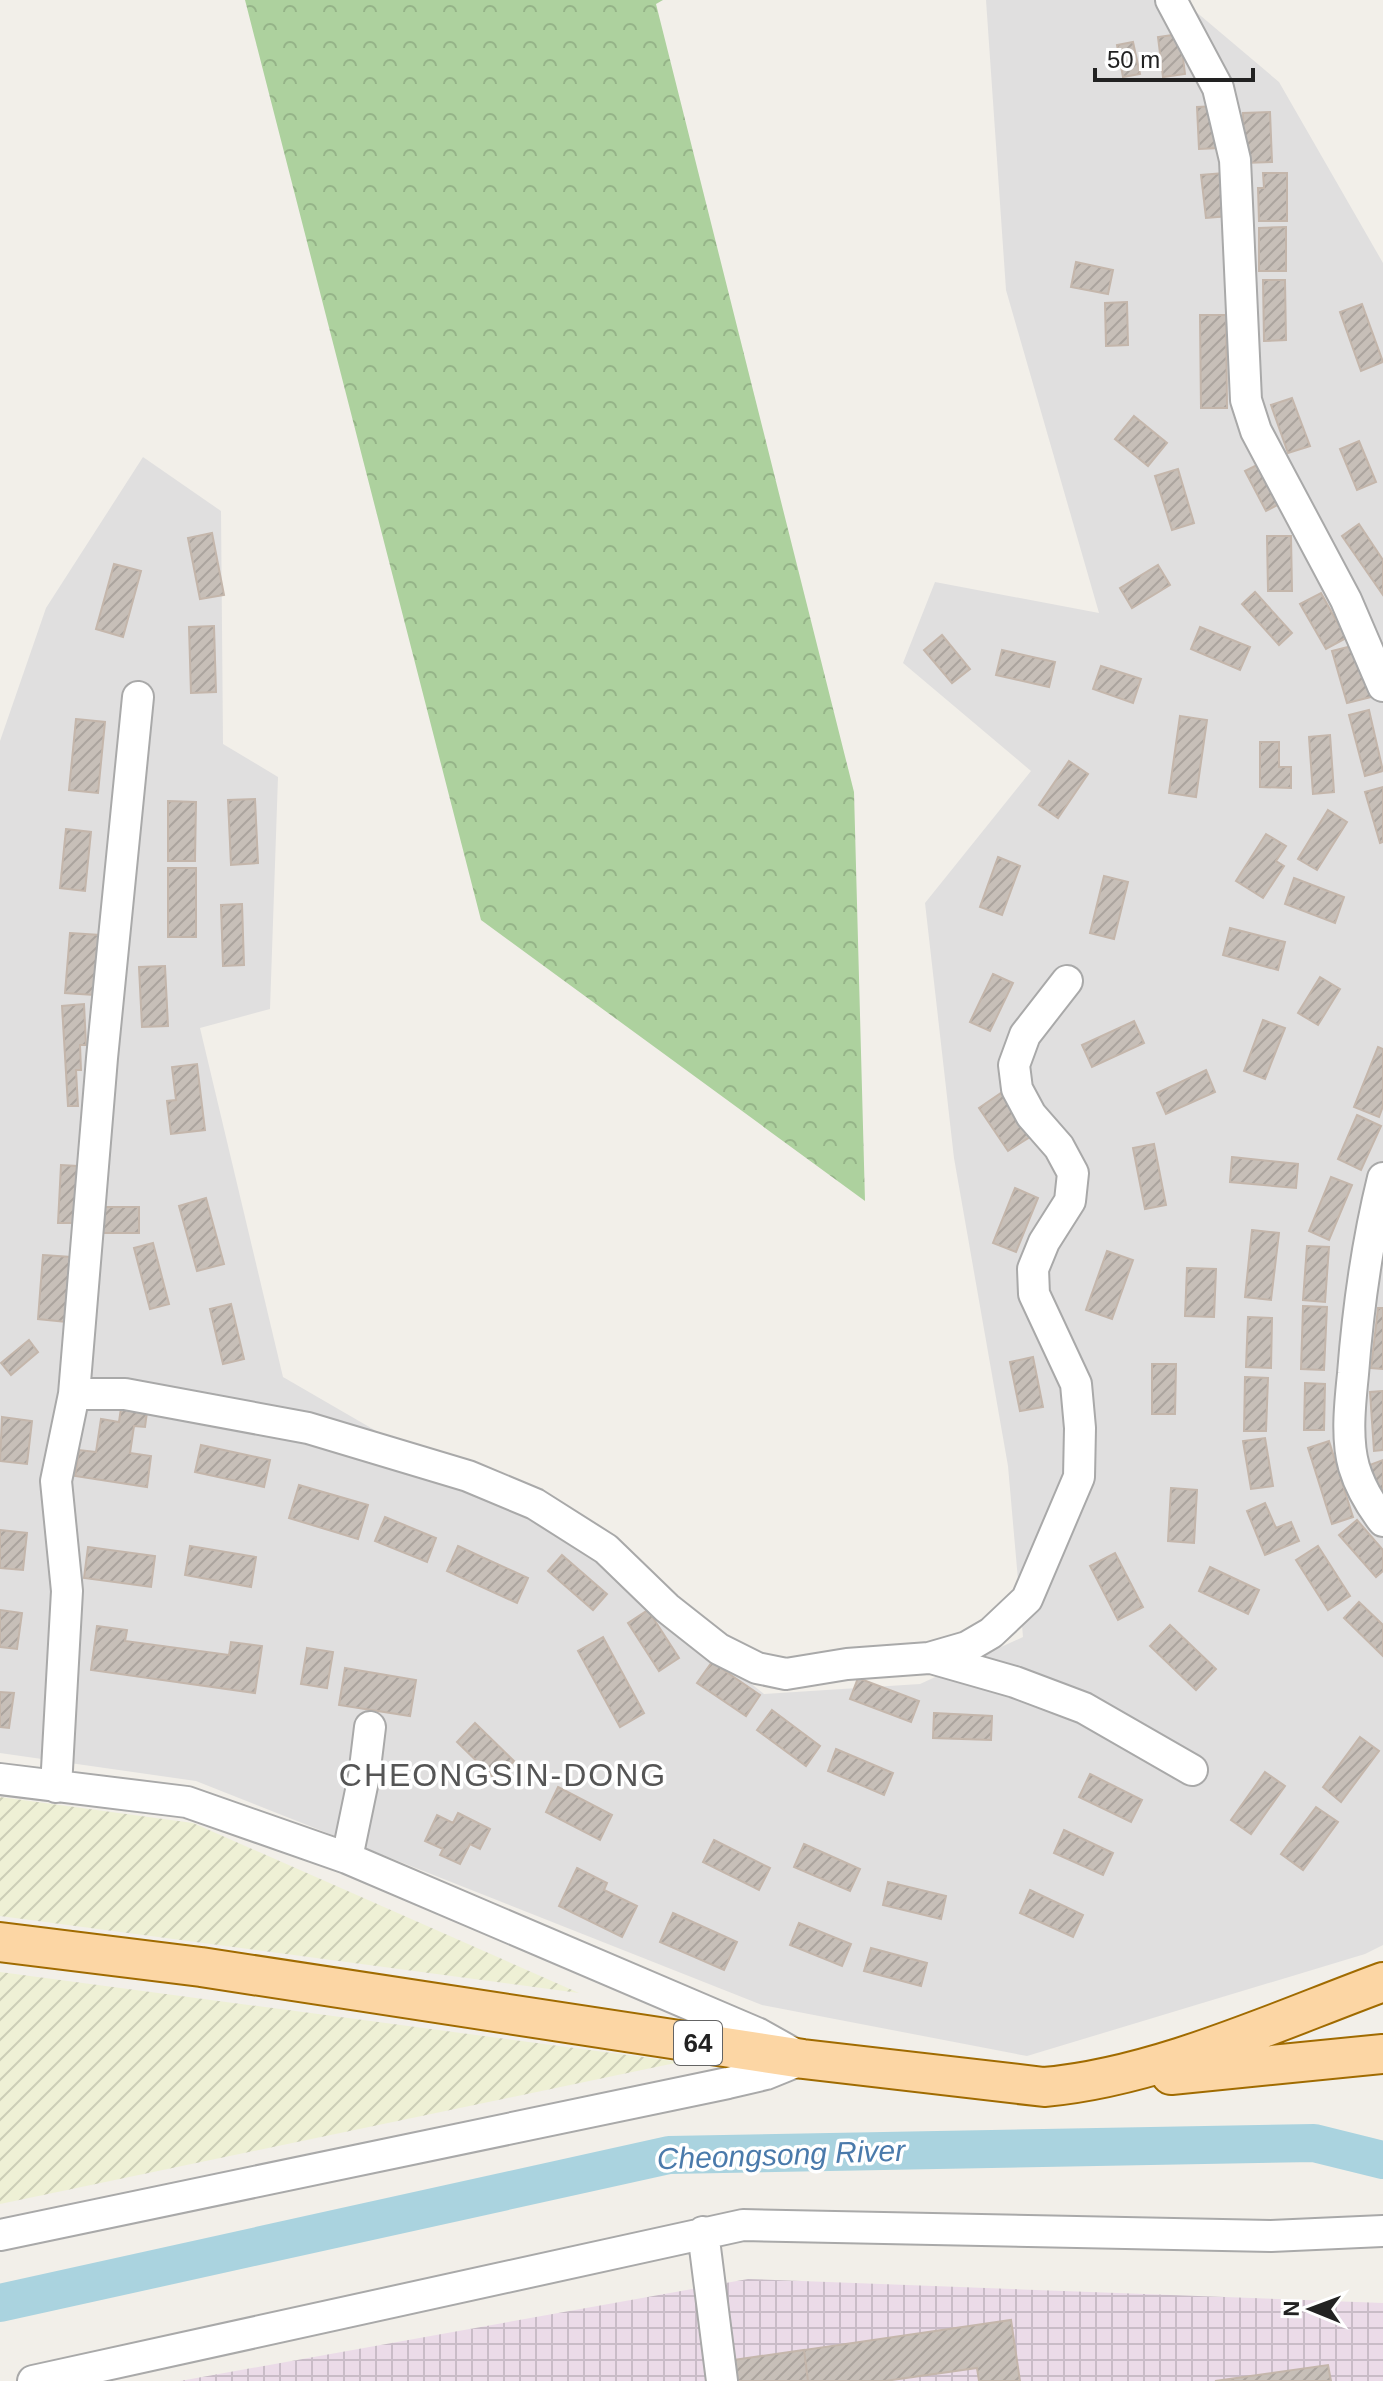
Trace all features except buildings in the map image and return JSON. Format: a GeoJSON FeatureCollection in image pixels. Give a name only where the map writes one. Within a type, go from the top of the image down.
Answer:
{"type":"FeatureCollection","features":[{"type":"Feature","properties":{"kind":"main road","name":"64"},"geometry":{"type":"LineString","coordinates":[[0,1942],[201,1967],[803,2059],[1044,2087],[1114,2076],[1175,2059],[1383,1982]]}},
{"type":"Feature","properties":{"kind":"main road"},"geometry":{"type":"LineString","coordinates":[[1114,2076],[1162,2076],[1383,2054]]}},
{"type":"Feature","properties":{"kind":"street"},"geometry":{"type":"LineString","coordinates":[[1171,0],[1218,88],[1235,160],[1246,400],[1256,431],[1346,600],[1383,686]]}},
{"type":"Feature","properties":{"kind":"street"},"geometry":{"type":"LineString","coordinates":[[56,1787],[67,1591],[56,1481],[74,1394],[102,1058],[138,697]]}},
{"type":"Feature","properties":{"kind":"street"},"geometry":{"type":"LineString","coordinates":[[74,1394],[125,1394],[308,1428],[468,1476],[535,1504],[606,1549],[678,1617],[719,1649],[757,1668],[786,1674],[847,1664],[929,1658],[967,1647],[991,1633],[1027,1599],[1079,1477],[1080,1428],[1076,1384],[1034,1294],[1033,1269],[1044,1242],[1070,1201],[1073,1173],[1059,1147],[1031,1115],[1017,1089],[1014,1065],[1025,1035],[1067,981]]}},
{"type":"Feature","properties":{"kind":"street"},"geometry":{"type":"LineString","coordinates":[[1383,1178],[1371,1227],[1358,1315],[1350,1422],[1353,1465],[1368,1501],[1383,1521]]}},
{"type":"Feature","properties":{"kind":"street"},"geometry":{"type":"LineString","coordinates":[[929,1658],[1015,1682],[1084,1708],[1192,1770]]}},
{"type":"Feature","properties":{"kind":"street"},"geometry":{"type":"LineString","coordinates":[[347,1858],[364,1776],[370,1727]]}},
{"type":"Feature","properties":{"kind":"street"},"geometry":{"type":"LineString","coordinates":[[0,1779],[187,1802],[347,1858],[759,2034],[803,2059]]}},
{"type":"Feature","properties":{"kind":"street"},"geometry":{"type":"LineString","coordinates":[[0,2235],[728,2083],[766,2074],[803,2059]]}},
{"type":"Feature","properties":{"kind":"street"},"geometry":{"type":"LineString","coordinates":[[33,2381],[124,2370],[743,2225],[1271,2236],[1383,2231]]}},
{"type":"Feature","properties":{"kind":"street"},"geometry":{"type":"LineString","coordinates":[[703,2232],[722,2381]]}},
{"type":"Feature","properties":{"kind":"shaded area"},"geometry":{"type":"Polygon","coordinates":[[[986,0],[1182,0],[1279,82],[1383,263],[1383,1945],[1365,1954],[1027,2056],[762,2005],[196,1781],[0,1753],[0,741],[46,608],[143,457],[221,511],[223,744],[278,777],[270,1009],[200,1028],[283,1377],[592,1556],[764,1694],[920,1684],[1023,1637],[1008,1466],[954,1158],[925,903],[1031,771],[903,663],[935,582],[1099,613],[1006,290],[986,0]]]}},
{"type":"Feature","properties":{"kind":"shaded area"},"geometry":{"type":"Polygon","coordinates":[[[748,2279],[1383,2303],[1383,2381],[180,2381],[748,2279]]]}},
{"type":"Feature","properties":{"kind":"green space"},"geometry":{"type":"Polygon","coordinates":[[[245,0],[663,0],[656,4],[854,792],[865,1201],[481,920],[245,0]]]}},
{"type":"Feature","properties":{"kind":"green space"},"geometry":{"type":"Polygon","coordinates":[[[0,1797],[193,1823],[579,1993],[0,1916],[0,1797]]]}},
{"type":"Feature","properties":{"kind":"green space"},"geometry":{"type":"Polygon","coordinates":[[[0,1972],[680,2062],[0,2204],[0,1972]]]}},
{"type":"Feature","properties":{"kind":"waterway","name":"Cheongsong River"},"geometry":{"type":"LineString","coordinates":[[0,2303],[669,2155],[1314,2143],[1383,2160]]}},
{"type":"Feature","properties":{"kind":"district","name":"CHEONGSIN-DONG"},"geometry":{"type":"Point","coordinates":[503,1775]}}]}
